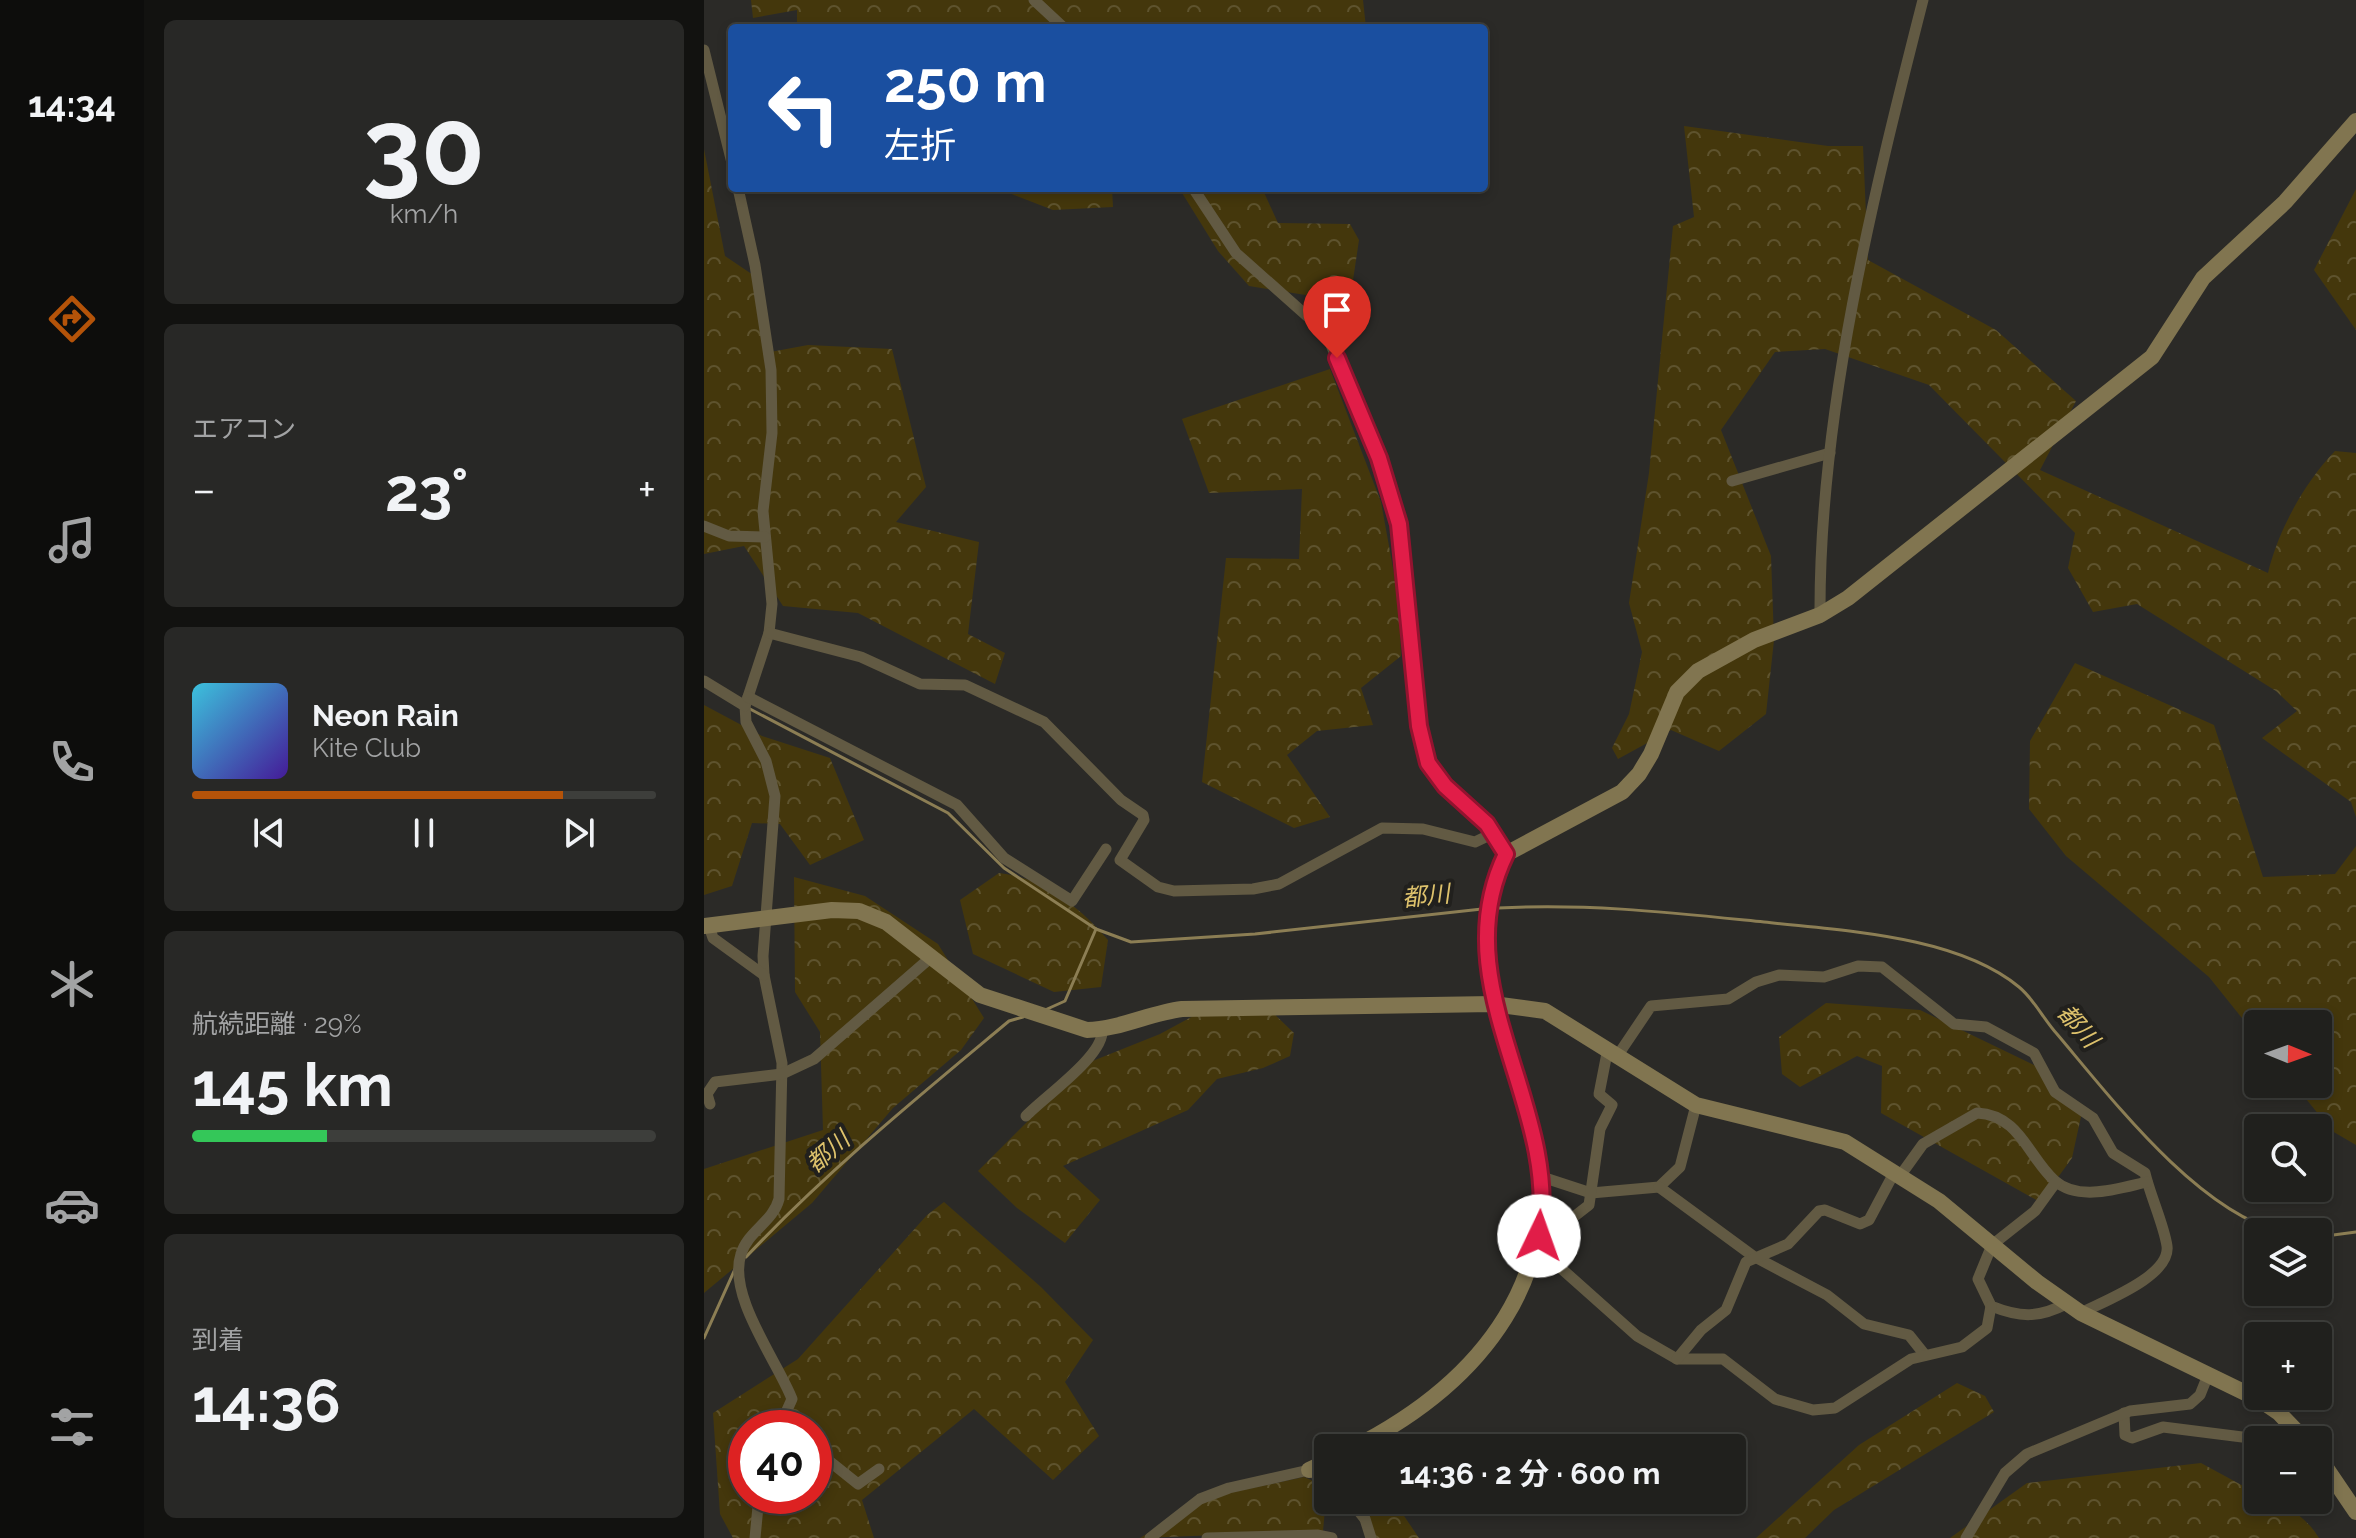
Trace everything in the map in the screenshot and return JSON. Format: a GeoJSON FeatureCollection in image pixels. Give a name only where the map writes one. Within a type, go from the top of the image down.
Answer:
{"type":"FeatureCollection","features":[{"type":"Feature","properties":{"kind":"street"},"geometry":{"type":"LineString","coordinates":[[1034,0],[1060,24]]}},
{"type":"Feature","properties":{"kind":"street"},"geometry":{"type":"LineString","coordinates":[[1820,615],[1830,453],[1860,265],[1923,0]]}},
{"type":"Feature","properties":{"kind":"street"},"geometry":{"type":"LineString","coordinates":[[704,50],[728,147]]}},
{"type":"Feature","properties":{"kind":"street"},"geometry":{"type":"LineString","coordinates":[[1381,1434],[1483,1352],[1509,1314],[1537,1241],[1539,1176],[1530,1120],[1493,1004],[1487,917],[1489,898],[1506,854],[1622,792],[1639,774],[1651,754],[1677,692],[1698,671],[1754,640],[1820,615],[1848,598],[2152,357],[2203,278],[2285,202],[2356,121]]}},
{"type":"Feature","properties":{"kind":"street"},"geometry":{"type":"LineString","coordinates":[[739,192],[755,265],[771,370],[772,433],[763,511],[772,604],[769,633],[747,701],[746,722],[766,761],[775,796],[765,919],[764,975],[782,1074],[779,1199],[771,1218],[758,1227],[739,1257],[742,1289],[753,1324],[792,1399],[787,1410]]}},
{"type":"Feature","properties":{"kind":"street"},"geometry":{"type":"LineString","coordinates":[[1196,192],[1236,253],[1326,333],[1379,458],[1399,524],[1423,748],[1428,763],[1445,786],[1494,833],[1506,854]]}},
{"type":"Feature","properties":{"kind":"street"},"geometry":{"type":"LineString","coordinates":[[1732,481],[1830,453]]}},
{"type":"Feature","properties":{"kind":"street"},"geometry":{"type":"LineString","coordinates":[[704,526],[729,536],[765,537]]}},
{"type":"Feature","properties":{"kind":"street"},"geometry":{"type":"LineString","coordinates":[[769,633],[861,657],[920,684],[965,685],[1044,722],[1121,800],[1143,815],[1144,820],[1120,860],[1158,887],[1174,891],[1253,889],[1279,884],[1382,828],[1423,829],[1475,842],[1494,833]]}},
{"type":"Feature","properties":{"kind":"street"},"geometry":{"type":"LineString","coordinates":[[704,681],[957,805],[1004,858],[1072,901],[1106,849]]}},
{"type":"Feature","properties":{"kind":"street"},"geometry":{"type":"LineString","coordinates":[[764,975],[713,938],[707,926],[832,910],[859,911],[886,922],[966,987],[994,1001],[1067,1026],[1102,1030],[1145,1015],[1182,1009],[1493,1004],[1545,1011],[1696,1105],[1845,1142],[1939,1201],[2075,1308],[2260,1400],[2290,1426]]}},
{"type":"Feature","properties":{"kind":"street"},"geometry":{"type":"LineString","coordinates":[[710,1104],[707,1094],[715,1082],[782,1074],[814,1059],[929,959]]}},
{"type":"Feature","properties":{"kind":"street"},"geometry":{"type":"LineString","coordinates":[[1537,1241],[1578,1217],[1589,1205],[1600,1129],[1612,1105],[1599,1094],[1613,1051],[1651,1006],[1728,999],[1756,982],[1779,975],[1824,977],[1858,966],[1882,967],[1954,1024],[1986,1027],[2034,1053],[2055,1092],[2093,1118],[2113,1153],[2145,1173],[2167,1243],[2165,1257],[2152,1277],[2075,1308],[2025,1317],[1991,1306]]}},
{"type":"Feature","properties":{"kind":"street"},"geometry":{"type":"LineString","coordinates":[[1026,1116],[1091,1058],[1103,1037],[1102,1030]]}},
{"type":"Feature","properties":{"kind":"street"},"geometry":{"type":"LineString","coordinates":[[1539,1176],[1591,1193],[1659,1187],[1680,1167],[1696,1105]]}},
{"type":"Feature","properties":{"kind":"street"},"geometry":{"type":"LineString","coordinates":[[1677,1359],[1701,1330],[1726,1310],[1740,1269],[1753,1256],[1788,1244],[1819,1211],[1825,1210],[1860,1224],[1869,1220],[1897,1175],[1923,1144],[1977,1113],[2017,1130],[2056,1182],[2075,1190],[2101,1192],[2147,1182]]}},
{"type":"Feature","properties":{"kind":"street"},"geometry":{"type":"LineString","coordinates":[[1537,1241],[1622,1324],[1677,1359],[1723,1359],[1775,1399],[1824,1411],[1849,1400],[1911,1359],[1950,1351],[1978,1337],[1987,1328],[1991,1306],[1978,1279],[1992,1245],[2035,1211],[2056,1182]]}},
{"type":"Feature","properties":{"kind":"street"},"geometry":{"type":"LineString","coordinates":[[1659,1187],[1753,1256],[1827,1295],[1864,1324],[1909,1335],[1925,1355]]}},
{"type":"Feature","properties":{"kind":"street"},"geometry":{"type":"LineString","coordinates":[[1966,1538],[2005,1473],[2027,1454],[2124,1413],[2155,1406],[2190,1404],[2200,1395],[2208,1375]]}},
{"type":"Feature","properties":{"kind":"street"},"geometry":{"type":"LineString","coordinates":[[2124,1413],[2125,1435],[2132,1438],[2163,1427],[2244,1437]]}},
{"type":"Feature","properties":{"kind":"street"},"geometry":{"type":"LineString","coordinates":[[832,1463],[858,1484],[879,1469]]}},
{"type":"Feature","properties":{"kind":"street"},"geometry":{"type":"LineString","coordinates":[[1150,1538],[1200,1499],[1229,1488],[1314,1468]]}},
{"type":"Feature","properties":{"kind":"street"},"geometry":{"type":"LineString","coordinates":[[1309,1470],[1314,1473]]}},
{"type":"Feature","properties":{"kind":"street"},"geometry":{"type":"LineString","coordinates":[[2332,1471],[2351,1492],[2356,1512]]}},
{"type":"Feature","properties":{"kind":"street"},"geometry":{"type":"LineString","coordinates":[[755,1538],[757,1514]]}},
{"type":"Feature","properties":{"kind":"street"},"geometry":{"type":"LineString","coordinates":[[1361,1514],[1371,1538]]}},
{"type":"Feature","properties":{"kind":"street"},"geometry":{"type":"LineString","coordinates":[[1207,1538],[1317,1535],[1332,1538]]}},
{"type":"Feature","properties":{"kind":"green space"},"geometry":{"type":"Polygon","coordinates":[[[751,0],[1363,0],[1366,24],[797,24],[797,10],[753,18],[751,0]]]}},
{"type":"Feature","properties":{"kind":"green space"},"geometry":{"type":"Polygon","coordinates":[[[1684,126],[1828,146],[1863,146],[1868,260],[1996,330],[2076,401],[2040,470],[2268,573],[2285,524],[2313,478],[2335,451],[2356,453],[2356,817],[2351,802],[2262,738],[2297,711],[2276,691],[2137,604],[2093,612],[2068,568],[2075,533],[1929,385],[1825,349],[1775,352],[1721,430],[1771,556],[1774,640],[1766,714],[1719,751],[1671,730],[1618,759],[1612,748],[1629,714],[1642,652],[1629,603],[1649,473],[1673,226],[1694,217],[1684,126]]]}},
{"type":"Feature","properties":{"kind":"green space"},"geometry":{"type":"Polygon","coordinates":[[[704,149],[725,256],[762,281],[765,353],[808,345],[892,349],[926,487],[896,522],[979,542],[968,634],[1005,653],[995,684],[858,613],[783,606],[744,546],[704,554],[704,149]]]}},
{"type":"Feature","properties":{"kind":"green space"},"geometry":{"type":"Polygon","coordinates":[[[2356,189],[2356,330],[2314,270],[2356,189]]]}},
{"type":"Feature","properties":{"kind":"green space"},"geometry":{"type":"Polygon","coordinates":[[[1006,192],[1112,192],[1113,207],[1053,210],[1006,192]]]}},
{"type":"Feature","properties":{"kind":"green space"},"geometry":{"type":"Polygon","coordinates":[[[1181,192],[1264,192],[1278,223],[1350,224],[1359,240],[1352,287],[1330,299],[1249,286],[1218,251],[1181,192]]]}},
{"type":"Feature","properties":{"kind":"green space"},"geometry":{"type":"Polygon","coordinates":[[[1330,369],[1381,502],[1399,601],[1401,656],[1361,688],[1373,725],[1317,731],[1287,755],[1330,817],[1294,828],[1202,782],[1226,558],[1299,559],[1302,489],[1209,493],[1182,419],[1330,369]]]}},
{"type":"Feature","properties":{"kind":"green space"},"geometry":{"type":"Polygon","coordinates":[[[2075,663],[2214,725],[2263,877],[2335,874],[2356,846],[2356,1145],[2332,1131],[2332,1114],[2318,1114],[2305,1098],[2332,1098],[2332,1010],[2244,1010],[2244,1021],[2209,977],[2066,856],[2029,809],[2030,741],[2075,663]]]}},
{"type":"Feature","properties":{"kind":"green space"},"geometry":{"type":"Polygon","coordinates":[[[704,705],[762,736],[830,758],[864,840],[810,865],[780,824],[752,823],[732,886],[704,895],[704,705]]]}},
{"type":"Feature","properties":{"kind":"green space"},"geometry":{"type":"Polygon","coordinates":[[[999,873],[1045,887],[1072,905],[1108,940],[1101,987],[1054,992],[973,954],[960,900],[999,873]]]}},
{"type":"Feature","properties":{"kind":"green space"},"geometry":{"type":"Polygon","coordinates":[[[794,877],[865,896],[938,944],[984,1018],[961,1050],[893,1108],[812,1203],[704,1293],[704,1169],[823,1130],[820,1032],[795,992],[794,877]]]}},
{"type":"Feature","properties":{"kind":"green space"},"geometry":{"type":"Polygon","coordinates":[[[1826,1003],[1920,1010],[2038,1067],[2082,1112],[2072,1158],[2040,1202],[1881,1113],[1882,1066],[1857,1056],[1800,1087],[1782,1074],[1779,1037],[1826,1003]]]}},
{"type":"Feature","properties":{"kind":"green space"},"geometry":{"type":"Polygon","coordinates":[[[1270,1010],[1294,1033],[1290,1056],[1263,1068],[1217,1079],[1188,1110],[1063,1166],[1100,1200],[1065,1243],[1017,1208],[978,1171],[1085,1064],[1160,1034],[1195,1015],[1270,1010]]]}},
{"type":"Feature","properties":{"kind":"green space"},"geometry":{"type":"Polygon","coordinates":[[[944,1202],[1041,1287],[1093,1340],[1065,1382],[1099,1436],[1053,1480],[974,1409],[862,1500],[874,1538],[733,1538],[720,1514],[713,1413],[798,1359],[927,1215],[944,1202]]]}},
{"type":"Feature","properties":{"kind":"green space"},"geometry":{"type":"Polygon","coordinates":[[[1957,1383],[1985,1396],[1994,1412],[1834,1510],[1805,1538],[1756,1538],[1859,1445],[1957,1383]]]}},
{"type":"Feature","properties":{"kind":"green space"},"geometry":{"type":"Polygon","coordinates":[[[2201,1463],[2244,1486],[2244,1514],[2296,1514],[2319,1538],[1950,1538],[2027,1483],[2201,1463]]]}},
{"type":"Feature","properties":{"kind":"green space"},"geometry":{"type":"Polygon","coordinates":[[[1304,1477],[1314,1481],[1314,1514],[1325,1514],[1323,1531],[1140,1538],[1205,1498],[1304,1477]]]}},
{"type":"Feature","properties":{"kind":"green space"},"geometry":{"type":"Polygon","coordinates":[[[1362,1514],[1403,1514],[1419,1538],[1375,1538],[1362,1514]]]}},
{"type":"Feature","properties":{"kind":"waterway"},"geometry":{"type":"LineString","coordinates":[[750,709],[948,813],[1004,868],[1096,929],[1131,942],[1255,934],[1482,909]]}},
{"type":"Feature","properties":{"kind":"waterway","name":"都川"},"geometry":{"type":"LineString","coordinates":[[1498,908],[1598,908],[1764,922],[1897,938],[1964,956],[2019,987],[2158,1150],[2218,1201],[2247,1218]]}},
{"type":"Feature","properties":{"kind":"waterway","name":"都川"},"geometry":{"type":"LineString","coordinates":[[1045,1010],[1065,1001],[1096,929]]}},
{"type":"Feature","properties":{"kind":"waterway","name":"都川"},"geometry":{"type":"LineString","coordinates":[[746,1257],[874,1135],[1009,1021],[1023,1017]]}},
{"type":"Feature","properties":{"kind":"waterway","name":"都川"},"geometry":{"type":"LineString","coordinates":[[2332,1235],[2356,1232]]}},
{"type":"Feature","properties":{"kind":"waterway","name":"都川"},"geometry":{"type":"LineString","coordinates":[[704,1338],[735,1269]]}},
{"type":"Feature","properties":{"kind":"route"},"geometry":{"type":"LineString","coordinates":[[1337,358],[1379,458],[1399,524],[1411,619],[1419,726],[1428,763],[1445,786],[1487,824],[1506,854],[1489,898],[1486,931],[1493,1004],[1534,1136],[1541,1209],[1539,1236]]}}]}
